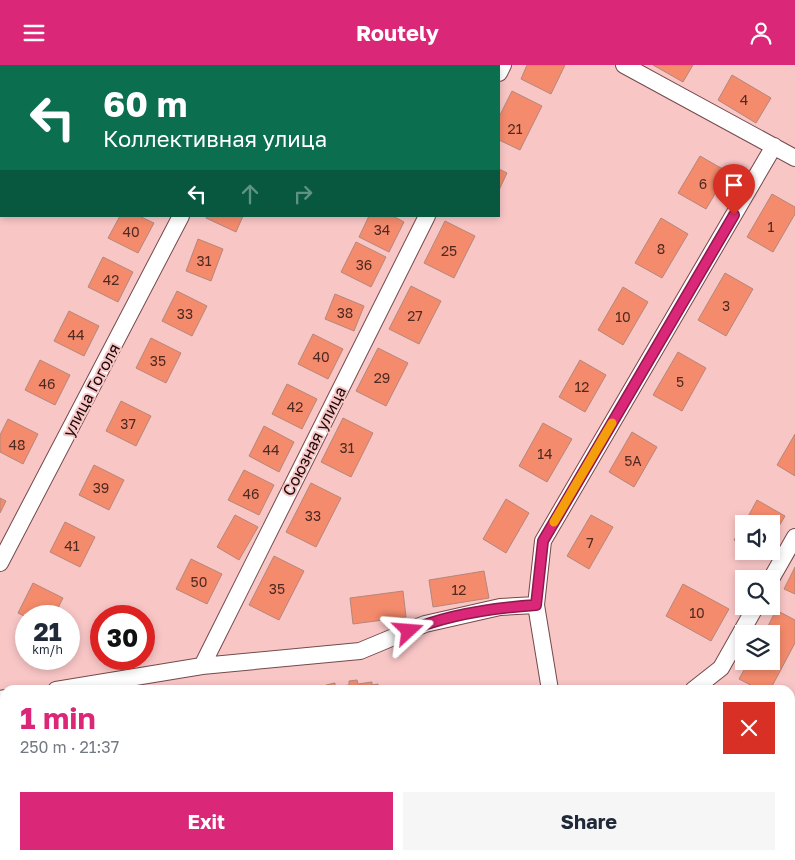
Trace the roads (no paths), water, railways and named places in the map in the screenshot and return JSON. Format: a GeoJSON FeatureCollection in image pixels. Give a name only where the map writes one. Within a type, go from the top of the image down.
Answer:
{"type":"FeatureCollection","features":[{"type":"Feature","properties":{"kind":"street"},"geometry":{"type":"LineString","coordinates":[[624,65],[795,158]]}},
{"type":"Feature","properties":{"kind":"street"},"geometry":{"type":"LineString","coordinates":[[549,685],[536,605],[543,541],[774,146]]}},
{"type":"Feature","properties":{"kind":"street","name":"улица Гоголя"},"geometry":{"type":"LineString","coordinates":[[0,563],[180,217]]}},
{"type":"Feature","properties":{"kind":"street","name":"Союзная улица"},"geometry":{"type":"LineString","coordinates":[[202,666],[426,217]]}},
{"type":"Feature","properties":{"kind":"street"},"geometry":{"type":"LineString","coordinates":[[776,570],[795,537]]}},
{"type":"Feature","properties":{"kind":"street"},"geometry":{"type":"LineString","coordinates":[[86,685],[202,666],[360,651],[425,624],[500,607],[536,605]]}},
{"type":"Feature","properties":{"kind":"street"},"geometry":{"type":"LineString","coordinates":[[699,685],[721,668],[751,615]]}}]}
